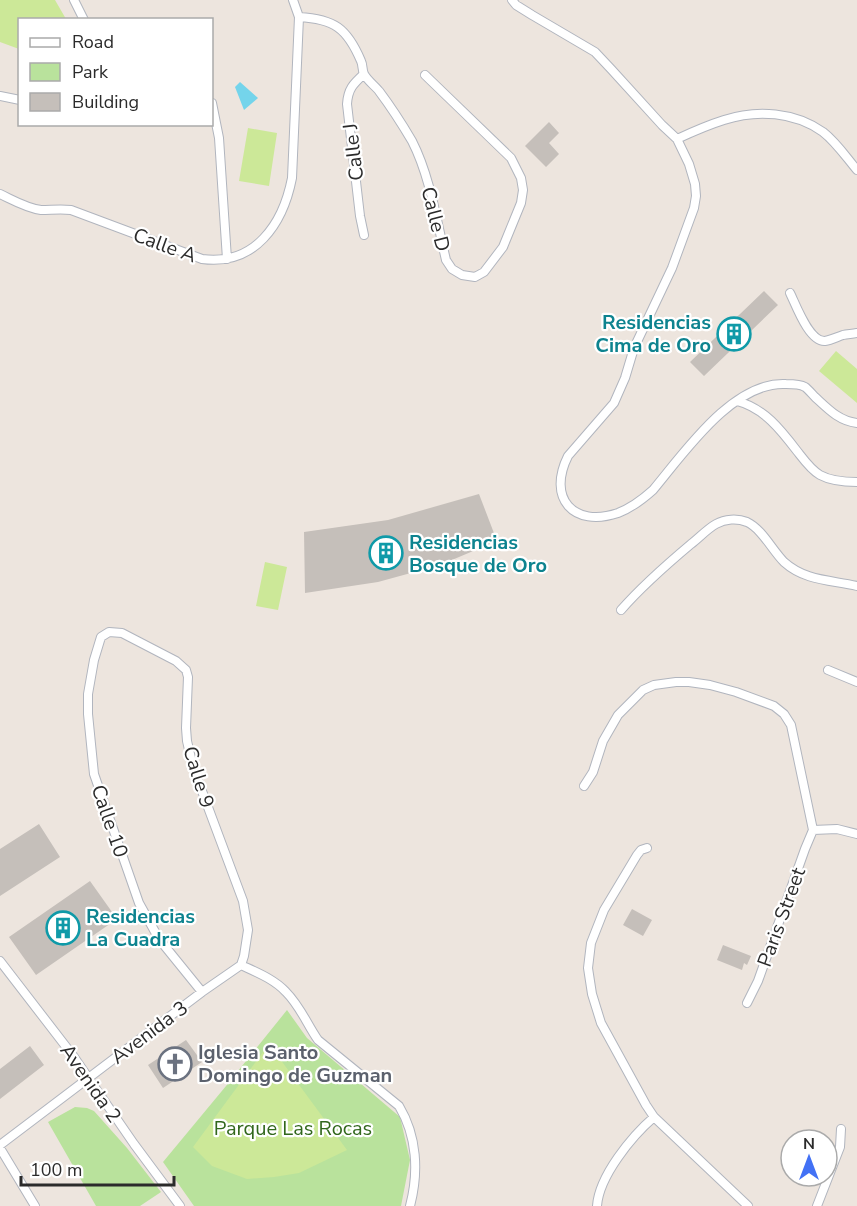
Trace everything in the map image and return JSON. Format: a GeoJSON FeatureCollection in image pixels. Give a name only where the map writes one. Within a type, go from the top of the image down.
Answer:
{"type":"FeatureCollection","features":[{"type":"Feature","properties":{"kind":"street"},"geometry":{"type":"LineString","coordinates":[[74,0],[83,18]]}},
{"type":"Feature","properties":{"kind":"street","name":"Calle A"},"geometry":{"type":"LineString","coordinates":[[0,194],[24,206],[42,210],[57,208],[71,210],[202,259],[216,261],[227,259],[250,250],[267,235],[281,216],[290,192],[299,17],[293,0]]}},
{"type":"Feature","properties":{"kind":"street"},"geometry":{"type":"LineString","coordinates":[[512,0],[532,15],[595,52],[662,125],[677,138],[695,184],[694,208],[672,268],[634,348],[614,403],[568,456],[563,465],[561,493],[570,508],[587,516],[606,516],[624,511],[653,490],[727,407],[767,385],[792,384],[805,387],[840,418],[857,423]]}},
{"type":"Feature","properties":{"kind":"street","name":"Calle D"},"geometry":{"type":"LineString","coordinates":[[299,17],[326,21],[335,25],[350,39],[363,63],[364,74],[381,93],[400,121],[424,167],[446,260],[452,269],[475,277],[484,273],[502,247],[521,202],[523,190],[521,178],[511,158],[425,75]]}},
{"type":"Feature","properties":{"kind":"street","name":"Calle J"},"geometry":{"type":"LineString","coordinates":[[364,74],[354,83],[348,93],[347,104],[364,236]]}},
{"type":"Feature","properties":{"kind":"street"},"geometry":{"type":"LineString","coordinates":[[0,96],[18,100]]}},
{"type":"Feature","properties":{"kind":"street"},"geometry":{"type":"LineString","coordinates":[[213,108],[219,138],[227,259]]}},
{"type":"Feature","properties":{"kind":"street"},"geometry":{"type":"LineString","coordinates":[[677,138],[740,116],[796,117],[824,133],[857,170]]}},
{"type":"Feature","properties":{"kind":"street"},"geometry":{"type":"LineString","coordinates":[[790,293],[814,337],[821,341],[857,333]]}},
{"type":"Feature","properties":{"kind":"street"},"geometry":{"type":"LineString","coordinates":[[736,401],[754,408],[775,424],[808,465],[820,475],[857,482]]}},
{"type":"Feature","properties":{"kind":"street"},"geometry":{"type":"LineString","coordinates":[[621,610],[663,567],[717,524],[730,519],[746,521],[756,528],[786,563],[797,571],[822,581],[857,586]]}},
{"type":"Feature","properties":{"kind":"street","name":"Calle 9"},"geometry":{"type":"LineString","coordinates":[[109,632],[122,633],[176,661],[186,670],[188,677],[186,728],[193,767],[239,888],[246,914],[248,930],[241,965]]}},
{"type":"Feature","properties":{"kind":"street","name":"Calle 10"},"geometry":{"type":"LineString","coordinates":[[109,632],[101,637],[88,694],[89,732],[94,774],[143,912],[159,939],[202,992]]}},
{"type":"Feature","properties":{"kind":"street"},"geometry":{"type":"LineString","coordinates":[[828,670],[857,682]]}},
{"type":"Feature","properties":{"kind":"street"},"geometry":{"type":"LineString","coordinates":[[584,786],[593,772],[603,741],[618,715],[643,690],[654,685],[676,682],[710,686],[760,700],[774,706],[784,714],[791,725],[813,830],[837,829],[857,834]]}},
{"type":"Feature","properties":{"kind":"street","name":"Paris Street"},"geometry":{"type":"LineString","coordinates":[[747,1003],[758,981],[813,830]]}},
{"type":"Feature","properties":{"kind":"street"},"geometry":{"type":"LineString","coordinates":[[647,848],[636,855],[604,910],[591,943],[588,968],[592,994],[601,1023],[654,1117],[748,1206]]}},
{"type":"Feature","properties":{"kind":"street","name":"Avenida 2"},"geometry":{"type":"LineString","coordinates":[[0,961],[180,1206]]}},
{"type":"Feature","properties":{"kind":"street"},"geometry":{"type":"LineString","coordinates":[[241,965],[267,977],[286,992],[318,1040],[399,1106],[406,1116],[414,1148],[416,1168],[411,1206]]}},
{"type":"Feature","properties":{"kind":"street","name":"Avenida 3"},"geometry":{"type":"LineString","coordinates":[[0,1147],[88,1078],[241,965]]}},
{"type":"Feature","properties":{"kind":"street"},"geometry":{"type":"LineString","coordinates":[[597,1206],[597,1197],[621,1153],[644,1125],[654,1117]]}},
{"type":"Feature","properties":{"kind":"street"},"geometry":{"type":"LineString","coordinates":[[818,1206],[840,1147],[841,1129]]}},
{"type":"Feature","properties":{"kind":"street"},"geometry":{"type":"LineString","coordinates":[[0,1147],[35,1206]]}},
{"type":"Feature","properties":{"kind":"green space"},"geometry":{"type":"Polygon","coordinates":[[[0,0],[55,0],[65,18],[18,18],[18,49],[0,42],[0,0]]]}},
{"type":"Feature","properties":{"kind":"green space"},"geometry":{"type":"Polygon","coordinates":[[[248,128],[277,133],[269,186],[239,181],[248,128]]]}},
{"type":"Feature","properties":{"kind":"green space"},"geometry":{"type":"Polygon","coordinates":[[[836,351],[857,369],[857,403],[819,371],[836,351]]]}},
{"type":"Feature","properties":{"kind":"green space"},"geometry":{"type":"Polygon","coordinates":[[[265,562],[287,567],[278,610],[256,606],[265,562]]]}},
{"type":"Feature","properties":{"kind":"green space","name":"Parque Las Rocas"},"geometry":{"type":"Polygon","coordinates":[[[287,1010],[307,1038],[400,1117],[410,1160],[401,1206],[194,1206],[163,1162],[287,1010]]]}},
{"type":"Feature","properties":{"kind":"green space"},"geometry":{"type":"Polygon","coordinates":[[[269,1044],[347,1150],[299,1173],[247,1179],[212,1166],[193,1147],[269,1044]]]}},
{"type":"Feature","properties":{"kind":"green space"},"geometry":{"type":"Polygon","coordinates":[[[75,1107],[94,1111],[127,1148],[161,1192],[140,1206],[96,1206],[48,1122],[75,1107]]]}},
{"type":"Feature","properties":{"kind":"water"},"geometry":{"type":"Polygon","coordinates":[[[240,82],[258,98],[244,110],[235,87],[240,82]]]}},
{"type":"Feature","properties":{"kind":"building"},"geometry":{"type":"Polygon","coordinates":[[[549,122],[559,133],[549,143],[559,154],[546,167],[525,146],[549,122]]]}},
{"type":"Feature","properties":{"kind":"building","name":"Residencias Cima de Oro"},"geometry":{"type":"Polygon","coordinates":[[[764,291],[778,305],[704,376],[690,362],[764,291]]]}},
{"type":"Feature","properties":{"kind":"building","name":"Residencias Bosque de Oro"},"geometry":{"type":"Polygon","coordinates":[[[479,494],[497,541],[440,565],[378,582],[305,593],[304,532],[388,520],[479,494]]]}},
{"type":"Feature","properties":{"kind":"building"},"geometry":{"type":"Polygon","coordinates":[[[39,824],[60,857],[0,896],[0,849],[39,824]]]}},
{"type":"Feature","properties":{"kind":"building","name":"Residencias La Cuadra"},"geometry":{"type":"Polygon","coordinates":[[[90,881],[117,919],[36,975],[9,937],[90,881]]]}},
{"type":"Feature","properties":{"kind":"building"},"geometry":{"type":"Polygon","coordinates":[[[632,909],[652,920],[643,936],[623,925],[632,909]]]}},
{"type":"Feature","properties":{"kind":"building"},"geometry":{"type":"Polygon","coordinates":[[[723,945],[751,956],[747,965],[744,963],[742,970],[717,960],[723,945]]]}},
{"type":"Feature","properties":{"kind":"building","name":"Iglesia Santo Domingo de Guzman"},"geometry":{"type":"Polygon","coordinates":[[[186,1040],[202,1062],[163,1088],[148,1065],[186,1040]]]}},
{"type":"Feature","properties":{"kind":"building"},"geometry":{"type":"Polygon","coordinates":[[[30,1046],[44,1065],[0,1099],[0,1069],[30,1046]]]}},
{"type":"Feature","properties":{"kind":"place","name":"Residencias Cima de Oro"},"geometry":{"type":"Point","coordinates":[734,334]}},
{"type":"Feature","properties":{"kind":"place","name":"Residencias Bosque de Oro"},"geometry":{"type":"Point","coordinates":[386,553]}},
{"type":"Feature","properties":{"kind":"place","name":"Residencias La Cuadra"},"geometry":{"type":"Point","coordinates":[63,928]}},
{"type":"Feature","properties":{"kind":"place","name":"Iglesia Santo Domingo de Guzman"},"geometry":{"type":"Point","coordinates":[175,1064]}}]}
